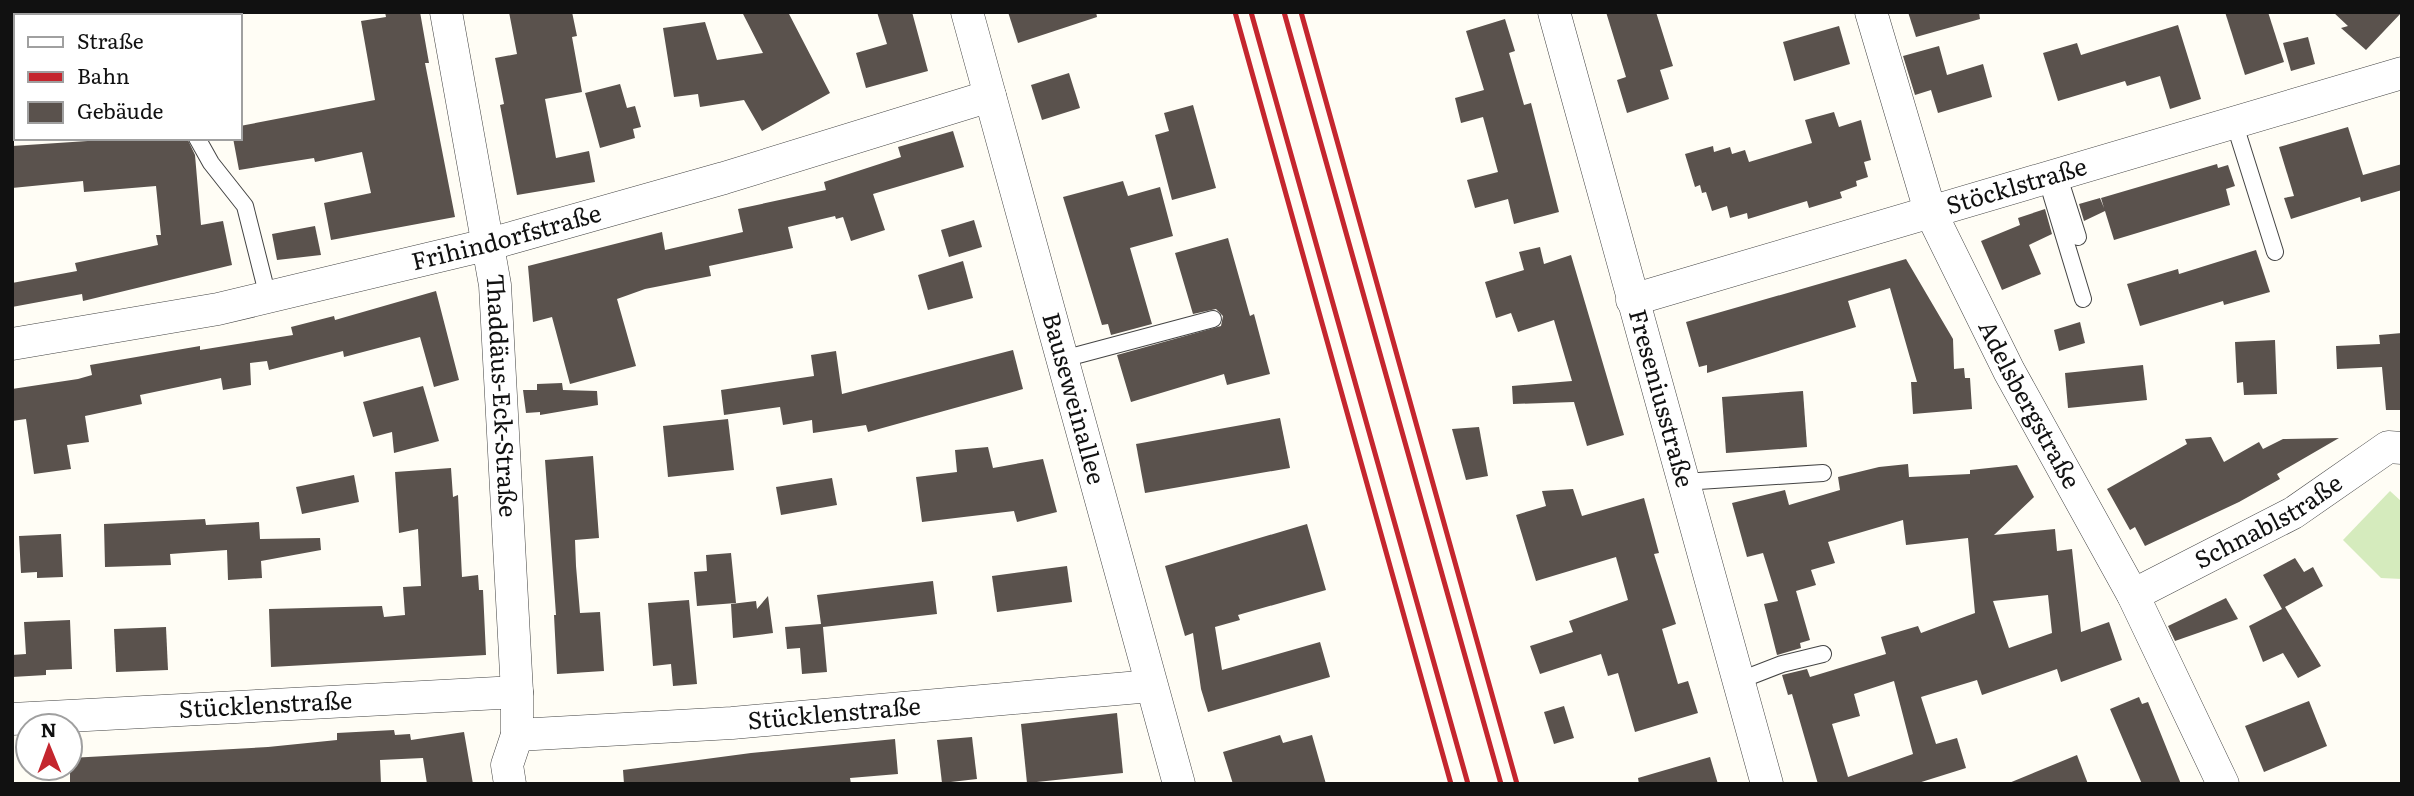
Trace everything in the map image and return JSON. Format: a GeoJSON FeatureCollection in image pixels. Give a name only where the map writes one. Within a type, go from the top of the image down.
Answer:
{"type":"FeatureCollection","features":[{"type":"Feature","properties":{"kind":"street","name":"Thaddäus-Eck-Straße"},"geometry":{"type":"LineString","coordinates":[[446,12],[491,244],[496,298],[517,692],[517,735],[507,765],[510,784]]}},
{"type":"Feature","properties":{"kind":"street","name":"Bauseweinallee"},"geometry":{"type":"LineString","coordinates":[[967,12],[1179,784]]}},
{"type":"Feature","properties":{"kind":"street","name":"Freseniusstraße"},"geometry":{"type":"LineString","coordinates":[[1554,12],[1767,784]]}},
{"type":"Feature","properties":{"kind":"street","name":"Adelsbergstraße"},"geometry":{"type":"LineString","coordinates":[[1871,12],[1930,211],[2008,371],[2133,595],[2223,784]]}},
{"type":"Feature","properties":{"kind":"street","name":"Stöcklstraße"},"geometry":{"type":"LineString","coordinates":[[1632,300],[2402,73]]}},
{"type":"Feature","properties":{"kind":"street","name":"Frihindorfstraße"},"geometry":{"type":"LineString","coordinates":[[12,344],[218,309],[491,244],[724,178],[990,96]]}},
{"type":"Feature","properties":{"kind":"street","name":"Schnablstraße"},"geometry":{"type":"LineString","coordinates":[[2133,595],[2293,513],[2388,447],[2402,448]]}},
{"type":"Feature","properties":{"kind":"street","name":"Stücklenstraße"},"geometry":{"type":"LineString","coordinates":[[517,735],[732,723],[1151,686]]}},
{"type":"Feature","properties":{"kind":"street","name":"Stücklenstraße"},"geometry":{"type":"LineString","coordinates":[[12,719],[517,692]]}},
{"type":"Feature","properties":{"kind":"lane"},"geometry":{"type":"LineString","coordinates":[[2234,122],[2275,252]]}},
{"type":"Feature","properties":{"kind":"lane"},"geometry":{"type":"LineString","coordinates":[[198,140],[211,163],[245,206],[268,297]]}},
{"type":"Feature","properties":{"kind":"lane"},"geometry":{"type":"LineString","coordinates":[[2052,175],[2078,237]]}},
{"type":"Feature","properties":{"kind":"lane"},"geometry":{"type":"LineString","coordinates":[[2052,175],[2082,299]]}},
{"type":"Feature","properties":{"kind":"lane"},"geometry":{"type":"LineString","coordinates":[[1062,359],[1213,319]]}},
{"type":"Feature","properties":{"kind":"lane"},"geometry":{"type":"LineString","coordinates":[[1683,482],[1823,473]]}},
{"type":"Feature","properties":{"kind":"lane"},"geometry":{"type":"LineString","coordinates":[[1738,681],[1782,664],[1823,654]]}},
{"type":"Feature","properties":{"kind":"green space"},"geometry":{"type":"Polygon","coordinates":[[[2390,491],[2402,502],[2402,579],[2381,578],[2343,540],[2390,491]]]}},
{"type":"Feature","properties":{"kind":"building"},"geometry":{"type":"Polygon","coordinates":[[[385,12],[420,12],[429,63],[425,63],[455,217],[331,240],[324,203],[371,193],[362,152],[315,162],[314,158],[239,170],[233,140],[242,140],[242,126],[375,100],[361,21],[386,17],[385,12]]]}},
{"type":"Feature","properties":{"kind":"building"},"geometry":{"type":"Polygon","coordinates":[[[509,12],[572,12],[577,36],[572,37],[582,92],[545,99],[556,158],[589,151],[595,182],[517,195],[500,105],[504,104],[495,58],[517,54],[509,12]]]}},
{"type":"Feature","properties":{"kind":"building"},"geometry":{"type":"Polygon","coordinates":[[[742,12],[788,12],[830,93],[762,131],[744,100],[700,107],[698,94],[674,97],[663,28],[705,22],[717,60],[763,53],[742,12]]]}},
{"type":"Feature","properties":{"kind":"building"},"geometry":{"type":"Polygon","coordinates":[[[877,12],[912,12],[928,71],[866,88],[856,53],[887,44],[877,12]]]}},
{"type":"Feature","properties":{"kind":"building"},"geometry":{"type":"Polygon","coordinates":[[[1008,12],[1096,12],[1097,17],[1018,43],[1008,12]]]}},
{"type":"Feature","properties":{"kind":"building"},"geometry":{"type":"Polygon","coordinates":[[[1606,12],[1656,12],[1673,66],[1660,70],[1669,99],[1627,113],[1617,80],[1626,77],[1606,12]]]}},
{"type":"Feature","properties":{"kind":"building"},"geometry":{"type":"Polygon","coordinates":[[[1908,12],[1979,12],[1980,19],[1916,37],[1908,12]]]}},
{"type":"Feature","properties":{"kind":"building"},"geometry":{"type":"Polygon","coordinates":[[[2225,12],[2268,12],[2284,62],[2245,75],[2225,12]]]}},
{"type":"Feature","properties":{"kind":"building"},"geometry":{"type":"Polygon","coordinates":[[[2333,12],[2402,12],[2366,50],[2341,28],[2348,26],[2333,12]]]}},
{"type":"Feature","properties":{"kind":"building"},"geometry":{"type":"Polygon","coordinates":[[[1505,19],[1515,51],[1509,53],[1524,105],[1531,103],[1559,212],[1514,224],[1508,199],[1475,208],[1467,180],[1498,172],[1483,117],[1461,123],[1455,98],[1484,90],[1466,31],[1505,19]]]}},
{"type":"Feature","properties":{"kind":"building"},"geometry":{"type":"Polygon","coordinates":[[[2178,25],[2201,99],[2170,109],[2160,76],[2127,86],[2125,81],[2058,101],[2043,53],[2077,43],[2081,55],[2178,25]]]}},
{"type":"Feature","properties":{"kind":"building"},"geometry":{"type":"Polygon","coordinates":[[[1839,26],[1850,64],[1794,81],[1783,42],[1839,26]]]}},
{"type":"Feature","properties":{"kind":"building"},"geometry":{"type":"Polygon","coordinates":[[[2308,37],[2315,64],[2291,71],[2283,43],[2308,37]]]}},
{"type":"Feature","properties":{"kind":"building"},"geometry":{"type":"Polygon","coordinates":[[[1939,46],[1947,75],[1983,64],[1992,97],[1938,113],[1931,90],[1915,95],[1903,56],[1939,46]]]}},
{"type":"Feature","properties":{"kind":"building"},"geometry":{"type":"Polygon","coordinates":[[[1069,73],[1080,108],[1042,120],[1031,85],[1069,73]]]}},
{"type":"Feature","properties":{"kind":"building"},"geometry":{"type":"Polygon","coordinates":[[[620,84],[627,108],[635,106],[641,127],[633,129],[635,138],[600,148],[585,93],[620,84]]]}},
{"type":"Feature","properties":{"kind":"building"},"geometry":{"type":"Polygon","coordinates":[[[1193,105],[1216,188],[1172,200],[1155,135],[1169,131],[1164,113],[1193,105]]]}},
{"type":"Feature","properties":{"kind":"building"},"geometry":{"type":"Polygon","coordinates":[[[1834,112],[1839,127],[1861,120],[1871,160],[1864,162],[1868,177],[1856,181],[1857,186],[1840,192],[1842,198],[1809,208],[1807,201],[1748,219],[1747,213],[1730,218],[1727,206],[1712,211],[1706,192],[1702,193],[1700,185],[1695,187],[1685,154],[1713,146],[1714,152],[1730,147],[1732,154],[1745,150],[1749,162],[1812,143],[1805,120],[1834,112]]]}},
{"type":"Feature","properties":{"kind":"building"},"geometry":{"type":"Polygon","coordinates":[[[2348,127],[2363,175],[2402,164],[2402,190],[2361,202],[2360,197],[2291,219],[2284,198],[2294,196],[2279,147],[2348,127]]]}},
{"type":"Feature","properties":{"kind":"building"},"geometry":{"type":"Polygon","coordinates":[[[953,131],[964,167],[873,194],[885,230],[851,241],[843,217],[836,219],[835,216],[788,227],[793,248],[709,266],[711,276],[645,289],[617,299],[636,366],[570,384],[552,317],[533,322],[528,266],[662,232],[665,250],[743,232],[738,209],[826,190],[824,182],[901,157],[898,147],[953,131]]]}},
{"type":"Feature","properties":{"kind":"building"},"geometry":{"type":"Polygon","coordinates":[[[103,140],[188,140],[195,155],[201,225],[223,221],[232,265],[83,301],[82,294],[12,307],[12,283],[77,271],[75,263],[158,245],[156,235],[161,235],[156,186],[84,192],[83,181],[12,188],[12,146],[103,140]]]}},
{"type":"Feature","properties":{"kind":"building"},"geometry":{"type":"Polygon","coordinates":[[[2217,164],[2218,168],[2228,165],[2235,186],[2226,189],[2230,205],[2114,240],[2105,211],[2084,221],[2079,204],[2100,198],[2104,208],[2101,198],[2217,164]]]}},
{"type":"Feature","properties":{"kind":"building"},"geometry":{"type":"Polygon","coordinates":[[[1123,181],[1128,196],[1160,187],[1173,236],[1130,248],[1152,324],[1111,335],[1108,324],[1102,325],[1063,197],[1123,181]]]}},
{"type":"Feature","properties":{"kind":"building"},"geometry":{"type":"Polygon","coordinates":[[[2045,209],[2052,234],[2029,245],[2041,274],[2002,290],[1981,241],[2020,225],[2018,218],[2045,209]]]}},
{"type":"Feature","properties":{"kind":"building"},"geometry":{"type":"Polygon","coordinates":[[[974,220],[982,247],[949,257],[941,230],[974,220]]]}},
{"type":"Feature","properties":{"kind":"building"},"geometry":{"type":"Polygon","coordinates":[[[315,226],[321,255],[277,260],[272,234],[315,226]]]}},
{"type":"Feature","properties":{"kind":"building"},"geometry":{"type":"Polygon","coordinates":[[[1228,238],[1250,316],[1254,314],[1270,374],[1227,385],[1224,374],[1131,402],[1117,355],[1221,326],[1223,316],[1216,309],[1193,314],[1175,253],[1228,238]]]}},
{"type":"Feature","properties":{"kind":"building"},"geometry":{"type":"Polygon","coordinates":[[[1540,247],[1544,264],[1571,255],[1624,435],[1587,446],[1574,402],[1513,404],[1512,386],[1572,381],[1554,320],[1518,332],[1511,313],[1496,318],[1485,282],[1524,270],[1519,252],[1540,247]]]}},
{"type":"Feature","properties":{"kind":"building"},"geometry":{"type":"Polygon","coordinates":[[[2256,250],[2270,292],[2224,305],[2223,301],[2140,326],[2127,284],[2178,269],[2179,274],[2256,250]]]}},
{"type":"Feature","properties":{"kind":"building"},"geometry":{"type":"Polygon","coordinates":[[[1906,259],[1953,339],[1954,369],[1964,368],[1965,378],[1970,378],[1972,409],[1913,414],[1911,382],[1917,382],[1890,288],[1848,301],[1856,327],[1707,373],[1707,365],[1699,367],[1686,322],[1906,259]]]}},
{"type":"Feature","properties":{"kind":"building"},"geometry":{"type":"Polygon","coordinates":[[[963,261],[973,298],[928,310],[918,275],[963,261]]]}},
{"type":"Feature","properties":{"kind":"building"},"geometry":{"type":"Polygon","coordinates":[[[436,291],[459,380],[434,387],[420,337],[344,357],[343,351],[269,370],[267,361],[250,363],[251,385],[223,390],[221,378],[140,395],[142,404],[85,416],[89,442],[67,445],[71,469],[34,474],[26,419],[12,421],[12,389],[92,375],[90,365],[200,346],[200,350],[293,335],[291,327],[334,316],[335,320],[436,291]]]}},
{"type":"Feature","properties":{"kind":"building"},"geometry":{"type":"Polygon","coordinates":[[[2080,322],[2085,343],[2059,351],[2054,330],[2080,322]]]}},
{"type":"Feature","properties":{"kind":"building"},"geometry":{"type":"Polygon","coordinates":[[[2402,333],[2402,410],[2386,410],[2382,367],[2337,369],[2336,346],[2380,344],[2379,335],[2402,333]]]}},
{"type":"Feature","properties":{"kind":"building"},"geometry":{"type":"Polygon","coordinates":[[[2275,340],[2277,394],[2244,395],[2243,382],[2237,383],[2235,342],[2275,340]]]}},
{"type":"Feature","properties":{"kind":"building"},"geometry":{"type":"Polygon","coordinates":[[[1013,350],[1023,389],[868,432],[866,425],[813,433],[812,420],[783,425],[780,407],[724,415],[721,390],[814,376],[811,355],[836,351],[842,394],[1013,350]]]}},
{"type":"Feature","properties":{"kind":"building"},"geometry":{"type":"Polygon","coordinates":[[[2143,365],[2147,400],[2068,408],[2065,373],[2143,365]]]}},
{"type":"Feature","properties":{"kind":"building"},"geometry":{"type":"Polygon","coordinates":[[[562,383],[563,390],[597,391],[598,405],[540,415],[540,412],[526,413],[523,390],[537,390],[537,384],[562,383]]]}},
{"type":"Feature","properties":{"kind":"building"},"geometry":{"type":"Polygon","coordinates":[[[423,386],[439,441],[394,453],[392,432],[373,437],[363,402],[423,386]]]}},
{"type":"Feature","properties":{"kind":"building"},"geometry":{"type":"Polygon","coordinates":[[[1803,391],[1807,447],[1726,453],[1722,397],[1803,391]]]}},
{"type":"Feature","properties":{"kind":"building"},"geometry":{"type":"Polygon","coordinates":[[[1280,418],[1290,468],[1145,493],[1136,444],[1280,418]]]}},
{"type":"Feature","properties":{"kind":"building"},"geometry":{"type":"Polygon","coordinates":[[[728,419],[734,470],[668,477],[663,426],[728,419]]]}},
{"type":"Feature","properties":{"kind":"building"},"geometry":{"type":"Polygon","coordinates":[[[1479,427],[1488,476],[1466,480],[1452,429],[1479,427]]]}},
{"type":"Feature","properties":{"kind":"building"},"geometry":{"type":"Polygon","coordinates":[[[2211,437],[2224,462],[2259,442],[2263,449],[2283,439],[2339,438],[2277,474],[2280,479],[2239,502],[2145,546],[2135,527],[2130,530],[2107,489],[2187,444],[2185,439],[2211,437]]]}},
{"type":"Feature","properties":{"kind":"building"},"geometry":{"type":"Polygon","coordinates":[[[988,447],[993,468],[1043,459],[1057,512],[1017,522],[1014,511],[922,522],[916,477],[957,472],[955,450],[988,447]]]}},
{"type":"Feature","properties":{"kind":"building"},"geometry":{"type":"Polygon","coordinates":[[[593,456],[599,538],[575,540],[576,566],[580,613],[600,612],[604,671],[557,674],[556,615],[545,460],[593,456]]]}},
{"type":"Feature","properties":{"kind":"building"},"geometry":{"type":"Polygon","coordinates":[[[1908,464],[1909,477],[1970,474],[1970,470],[2017,465],[2034,497],[1994,535],[2055,529],[2057,551],[2072,549],[2081,632],[2109,622],[2122,660],[2061,682],[2057,669],[1982,695],[1977,680],[1921,697],[1936,744],[1957,738],[1966,768],[1915,784],[1818,784],[1792,694],[1788,695],[1782,675],[1807,669],[1810,677],[1886,654],[1881,637],[1918,626],[1921,633],[1975,613],[1968,538],[1906,545],[1903,520],[1828,542],[1835,563],[1811,570],[1816,585],[1796,591],[1810,640],[1800,643],[1801,648],[1777,655],[1764,604],[1778,601],[1763,553],[1747,557],[1732,503],[1785,490],[1789,505],[1840,490],[1838,477],[1879,467],[1908,464]],[[2048,595],[1993,601],[2009,648],[2052,633],[2048,595]],[[1894,681],[1854,694],[1860,716],[1832,724],[1848,777],[1913,754],[1894,681]]]}},
{"type":"Feature","properties":{"kind":"building"},"geometry":{"type":"Polygon","coordinates":[[[451,468],[453,497],[458,495],[462,577],[478,575],[479,590],[483,590],[486,655],[271,667],[269,609],[382,606],[384,617],[405,615],[403,587],[421,586],[418,529],[399,533],[395,472],[451,468]]]}},
{"type":"Feature","properties":{"kind":"building"},"geometry":{"type":"Polygon","coordinates":[[[354,475],[359,502],[302,514],[296,487],[354,475]]]}},
{"type":"Feature","properties":{"kind":"building"},"geometry":{"type":"Polygon","coordinates":[[[832,478],[837,505],[781,515],[776,487],[832,478]]]}},
{"type":"Feature","properties":{"kind":"building"},"geometry":{"type":"Polygon","coordinates":[[[1573,489],[1582,516],[1644,498],[1659,553],[1654,554],[1676,624],[1662,629],[1678,684],[1688,681],[1698,713],[1635,732],[1618,673],[1608,676],[1601,654],[1540,674],[1530,646],[1573,632],[1569,621],[1628,600],[1616,557],[1536,581],[1516,515],[1546,506],[1542,491],[1573,489]]]}},
{"type":"Feature","properties":{"kind":"building"},"geometry":{"type":"Polygon","coordinates":[[[205,519],[206,525],[259,522],[260,539],[320,538],[321,550],[261,561],[262,578],[228,580],[227,550],[170,554],[171,565],[105,567],[104,524],[205,519]]]}},
{"type":"Feature","properties":{"kind":"building"},"geometry":{"type":"Polygon","coordinates":[[[1307,524],[1326,590],[1238,615],[1240,620],[1215,627],[1222,670],[1320,642],[1330,677],[1208,712],[1201,689],[1193,633],[1185,636],[1165,566],[1307,524]]]}},
{"type":"Feature","properties":{"kind":"building"},"geometry":{"type":"Polygon","coordinates":[[[61,534],[63,577],[37,578],[37,572],[21,573],[19,536],[61,534]]]}},
{"type":"Feature","properties":{"kind":"building"},"geometry":{"type":"Polygon","coordinates":[[[731,553],[736,603],[697,606],[694,572],[707,571],[706,555],[731,553]]]}},
{"type":"Feature","properties":{"kind":"building"},"geometry":{"type":"Polygon","coordinates":[[[2295,558],[2304,572],[2313,567],[2323,586],[2285,607],[2321,666],[2298,678],[2283,653],[2263,662],[2249,626],[2282,609],[2263,575],[2295,558]]]}},
{"type":"Feature","properties":{"kind":"building"},"geometry":{"type":"Polygon","coordinates":[[[1067,566],[1072,602],[997,612],[992,576],[1067,566]]]}},
{"type":"Feature","properties":{"kind":"building"},"geometry":{"type":"Polygon","coordinates":[[[933,581],[937,614],[823,627],[827,672],[802,674],[800,648],[787,649],[785,627],[821,624],[817,595],[933,581]]]}},
{"type":"Feature","properties":{"kind":"building"},"geometry":{"type":"Polygon","coordinates":[[[768,596],[773,633],[733,638],[731,604],[756,601],[757,609],[768,596]]]}},
{"type":"Feature","properties":{"kind":"building"},"geometry":{"type":"Polygon","coordinates":[[[2226,598],[2238,619],[2175,641],[2168,626],[2226,598]]]}},
{"type":"Feature","properties":{"kind":"building"},"geometry":{"type":"Polygon","coordinates":[[[689,600],[697,684],[673,686],[671,664],[653,666],[648,603],[689,600]]]}},
{"type":"Feature","properties":{"kind":"building"},"geometry":{"type":"Polygon","coordinates":[[[70,620],[72,669],[46,670],[46,675],[12,677],[12,655],[26,654],[24,622],[70,620]]]}},
{"type":"Feature","properties":{"kind":"building"},"geometry":{"type":"Polygon","coordinates":[[[166,627],[168,670],[116,672],[114,629],[166,627]]]}},
{"type":"Feature","properties":{"kind":"building"},"geometry":{"type":"Polygon","coordinates":[[[2139,697],[2142,704],[2148,702],[2181,784],[2142,784],[2110,709],[2139,697]]]}},
{"type":"Feature","properties":{"kind":"building"},"geometry":{"type":"Polygon","coordinates":[[[2309,701],[2327,746],[2264,772],[2245,726],[2309,701]]]}},
{"type":"Feature","properties":{"kind":"building"},"geometry":{"type":"Polygon","coordinates":[[[1564,706],[1574,738],[1554,744],[1544,712],[1564,706]]]}},
{"type":"Feature","properties":{"kind":"building"},"geometry":{"type":"Polygon","coordinates":[[[1117,713],[1123,773],[1027,783],[1021,724],[1117,713]]]}},
{"type":"Feature","properties":{"kind":"building"},"geometry":{"type":"Polygon","coordinates":[[[394,730],[395,735],[410,734],[411,740],[464,732],[473,784],[427,784],[423,758],[380,760],[381,784],[70,784],[84,782],[84,757],[268,747],[337,740],[337,733],[394,730]]]}},
{"type":"Feature","properties":{"kind":"building"},"geometry":{"type":"Polygon","coordinates":[[[1280,735],[1283,743],[1312,735],[1326,784],[1233,784],[1223,752],[1280,735]]]}},
{"type":"Feature","properties":{"kind":"building"},"geometry":{"type":"Polygon","coordinates":[[[972,737],[977,779],[942,783],[937,740],[972,737]]]}},
{"type":"Feature","properties":{"kind":"building"},"geometry":{"type":"Polygon","coordinates":[[[895,739],[898,774],[850,778],[851,784],[624,784],[623,770],[751,753],[895,739]]]}},
{"type":"Feature","properties":{"kind":"building"},"geometry":{"type":"Polygon","coordinates":[[[2077,755],[2088,784],[2009,784],[2009,783],[2077,755]]]}},
{"type":"Feature","properties":{"kind":"building"},"geometry":{"type":"Polygon","coordinates":[[[1710,757],[1718,784],[1639,784],[1638,778],[1710,757]]]}},
{"type":"Feature","properties":{"kind":"railway"},"geometry":{"type":"LineString","coordinates":[[1235,12],[1451,784]]}},
{"type":"Feature","properties":{"kind":"railway"},"geometry":{"type":"LineString","coordinates":[[1251,12],[1468,784]]}},
{"type":"Feature","properties":{"kind":"railway"},"geometry":{"type":"LineString","coordinates":[[1284,12],[1501,784]]}},
{"type":"Feature","properties":{"kind":"railway"},"geometry":{"type":"LineString","coordinates":[[1301,12],[1517,784]]}}]}
